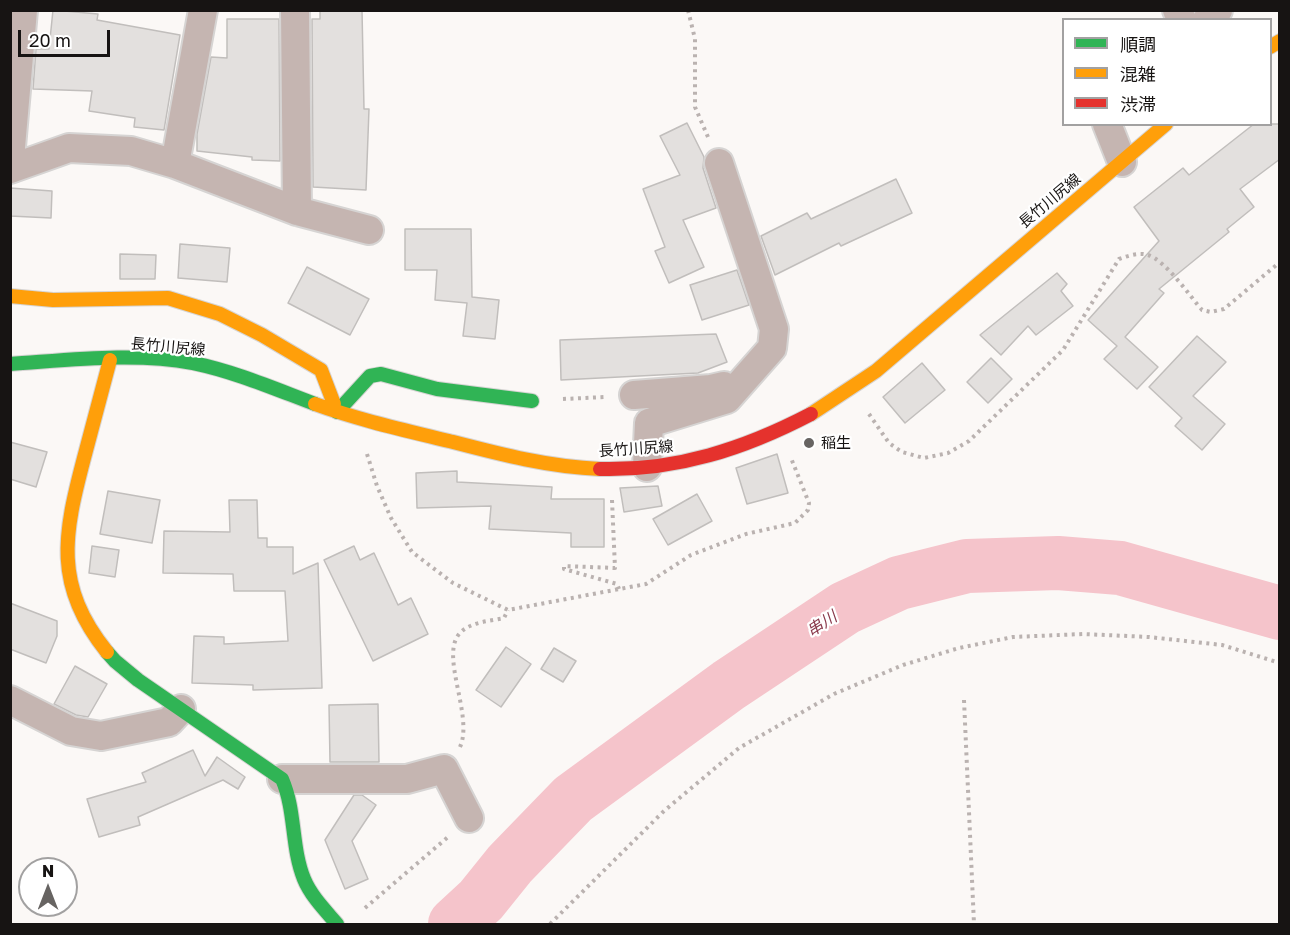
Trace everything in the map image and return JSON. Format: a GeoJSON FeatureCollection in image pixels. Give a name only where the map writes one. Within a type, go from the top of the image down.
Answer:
{"type":"FeatureCollection","features":[{"type":"Feature","properties":{"kind":"main road","name":"長竹川尻線"},"geometry":{"type":"LineString","coordinates":[[10,364],[110,360],[175,361],[217,369],[338,412],[519,459],[578,468],[611,470],[705,458],[780,431],[828,406],[852,389],[1164,126]]}},
{"type":"Feature","properties":{"kind":"main road"},"geometry":{"type":"LineString","coordinates":[[10,296],[53,300],[168,298],[220,314],[262,334],[321,370],[338,412],[370,376],[381,374],[437,389],[532,401]]}},
{"type":"Feature","properties":{"kind":"main road"},"geometry":{"type":"LineString","coordinates":[[110,360],[72,504],[67,532],[67,559],[73,591],[97,639],[115,661],[138,680],[282,779],[290,793],[301,871],[313,894],[337,924]]}},
{"type":"Feature","properties":{"kind":"street"},"geometry":{"type":"LineString","coordinates":[[10,158],[23,10]]}},
{"type":"Feature","properties":{"kind":"street"},"geometry":{"type":"LineString","coordinates":[[175,164],[203,10]]}},
{"type":"Feature","properties":{"kind":"street"},"geometry":{"type":"LineString","coordinates":[[295,10],[297,210]]}},
{"type":"Feature","properties":{"kind":"street"},"geometry":{"type":"LineString","coordinates":[[1108,126],[1122,162]]}},
{"type":"Feature","properties":{"kind":"street"},"geometry":{"type":"LineString","coordinates":[[10,169],[69,148],[131,151],[175,164],[297,210],[369,230]]}},
{"type":"Feature","properties":{"kind":"street"},"geometry":{"type":"LineString","coordinates":[[647,467],[649,423],[727,399],[772,348],[774,329],[719,163]]}},
{"type":"Feature","properties":{"kind":"street"},"geometry":{"type":"LineString","coordinates":[[634,395],[711,389],[740,382]]}},
{"type":"Feature","properties":{"kind":"street"},"geometry":{"type":"LineString","coordinates":[[10,700],[71,731],[101,736],[169,722],[181,709]]}},
{"type":"Feature","properties":{"kind":"street"},"geometry":{"type":"LineString","coordinates":[[282,779],[407,779],[444,769],[469,819]]}},
{"type":"Feature","properties":{"kind":"path"},"geometry":{"type":"LineString","coordinates":[[688,10],[694,39],[694,107],[719,163]]}},
{"type":"Feature","properties":{"kind":"path"},"geometry":{"type":"LineString","coordinates":[[852,389],[889,443],[902,453],[924,458],[948,453],[969,441],[1063,350],[1119,259],[1132,254],[1148,255],[1161,263],[1202,310],[1211,312],[1224,309],[1280,261]]}},
{"type":"Feature","properties":{"kind":"path"},"geometry":{"type":"LineString","coordinates":[[532,401],[634,395]]}},
{"type":"Feature","properties":{"kind":"path"},"geometry":{"type":"LineString","coordinates":[[371,467],[391,518],[412,552],[453,583],[508,610],[646,584],[691,555],[746,534],[795,523],[803,518],[809,503],[780,431]]}},
{"type":"Feature","properties":{"kind":"path"},"geometry":{"type":"LineString","coordinates":[[611,470],[615,568],[564,566],[564,569],[617,584],[619,589]]}},
{"type":"Feature","properties":{"kind":"path"},"geometry":{"type":"LineString","coordinates":[[444,769],[456,756],[463,740],[464,721],[453,657],[454,643],[460,632],[472,625],[504,618],[508,610]]}},
{"type":"Feature","properties":{"kind":"path"},"geometry":{"type":"LineString","coordinates":[[550,924],[664,811],[739,748],[834,694],[903,665],[959,648],[1012,638],[1083,634],[1149,637],[1222,645],[1280,663]]}},
{"type":"Feature","properties":{"kind":"path"},"geometry":{"type":"LineString","coordinates":[[964,699],[974,924]]}},
{"type":"Feature","properties":{"kind":"path"},"geometry":{"type":"LineString","coordinates":[[361,911],[469,819]]}},
{"type":"Feature","properties":{"kind":"building"},"geometry":{"type":"Polygon","coordinates":[[[53,10],[98,14],[97,20],[180,35],[164,130],[134,127],[135,118],[89,111],[92,91],[33,89],[36,49],[49,49],[53,10]]]}},
{"type":"Feature","properties":{"kind":"building"},"geometry":{"type":"Polygon","coordinates":[[[320,10],[362,10],[364,109],[369,109],[366,190],[313,187],[312,19],[320,19],[320,10]]]}},
{"type":"Feature","properties":{"kind":"building"},"geometry":{"type":"Polygon","coordinates":[[[227,19],[279,19],[280,161],[252,160],[252,157],[197,151],[197,134],[211,57],[227,58],[227,19]]]}},
{"type":"Feature","properties":{"kind":"building"},"geometry":{"type":"Polygon","coordinates":[[[687,123],[704,157],[703,168],[716,208],[683,220],[704,267],[669,283],[655,251],[665,247],[643,189],[680,175],[660,136],[687,123]]]}},
{"type":"Feature","properties":{"kind":"building"},"geometry":{"type":"Polygon","coordinates":[[[1280,124],[1280,159],[1240,189],[1254,207],[1227,229],[1229,232],[1159,289],[1164,293],[1125,337],[1158,367],[1137,389],[1104,359],[1117,346],[1088,320],[1159,241],[1134,207],[1183,168],[1189,175],[1251,126],[1280,124]]]}},
{"type":"Feature","properties":{"kind":"building"},"geometry":{"type":"Polygon","coordinates":[[[896,179],[912,213],[841,246],[839,243],[775,275],[761,236],[807,213],[811,219],[896,179]]]}},
{"type":"Feature","properties":{"kind":"building"},"geometry":{"type":"Polygon","coordinates":[[[10,188],[52,191],[51,218],[10,216],[10,188]]]}},
{"type":"Feature","properties":{"kind":"building"},"geometry":{"type":"Polygon","coordinates":[[[405,229],[471,229],[472,297],[499,300],[495,339],[463,336],[467,303],[435,300],[437,270],[405,270],[405,229]]]}},
{"type":"Feature","properties":{"kind":"building"},"geometry":{"type":"Polygon","coordinates":[[[180,244],[230,248],[227,282],[178,278],[180,244]]]}},
{"type":"Feature","properties":{"kind":"building"},"geometry":{"type":"Polygon","coordinates":[[[120,254],[156,255],[155,279],[120,279],[120,254]]]}},
{"type":"Feature","properties":{"kind":"building"},"geometry":{"type":"Polygon","coordinates":[[[307,267],[369,299],[350,335],[288,303],[307,267]]]}},
{"type":"Feature","properties":{"kind":"building"},"geometry":{"type":"Polygon","coordinates":[[[737,270],[749,305],[702,320],[690,285],[737,270]]]}},
{"type":"Feature","properties":{"kind":"building"},"geometry":{"type":"Polygon","coordinates":[[[1057,273],[1067,284],[1061,291],[1073,306],[1036,335],[1028,326],[1001,355],[980,335],[1057,273]]]}},
{"type":"Feature","properties":{"kind":"building"},"geometry":{"type":"Polygon","coordinates":[[[716,334],[727,362],[698,373],[561,380],[560,340],[716,334]]]}},
{"type":"Feature","properties":{"kind":"building"},"geometry":{"type":"Polygon","coordinates":[[[1197,336],[1226,362],[1193,396],[1225,424],[1202,450],[1175,426],[1182,418],[1149,387],[1197,336]]]}},
{"type":"Feature","properties":{"kind":"building"},"geometry":{"type":"Polygon","coordinates":[[[991,358],[1012,379],[988,403],[967,382],[991,358]]]}},
{"type":"Feature","properties":{"kind":"building"},"geometry":{"type":"Polygon","coordinates":[[[922,363],[945,390],[905,423],[883,397],[922,363]]]}},
{"type":"Feature","properties":{"kind":"building"},"geometry":{"type":"Polygon","coordinates":[[[10,442],[47,452],[36,487],[10,479],[10,442]]]}},
{"type":"Feature","properties":{"kind":"building"},"geometry":{"type":"Polygon","coordinates":[[[777,454],[788,493],[747,504],[736,468],[777,454]]]}},
{"type":"Feature","properties":{"kind":"building"},"geometry":{"type":"Polygon","coordinates":[[[457,471],[457,482],[552,487],[551,499],[604,499],[604,547],[571,547],[571,533],[489,529],[491,506],[417,508],[416,473],[457,471]]]}},
{"type":"Feature","properties":{"kind":"building"},"geometry":{"type":"Polygon","coordinates":[[[658,486],[662,506],[624,512],[620,488],[658,486]]]}},
{"type":"Feature","properties":{"kind":"building"},"geometry":{"type":"Polygon","coordinates":[[[108,491],[160,500],[152,543],[100,534],[108,491]]]}},
{"type":"Feature","properties":{"kind":"building"},"geometry":{"type":"Polygon","coordinates":[[[697,494],[712,521],[668,545],[653,519],[697,494]]]}},
{"type":"Feature","properties":{"kind":"building"},"geometry":{"type":"Polygon","coordinates":[[[229,500],[257,500],[258,538],[267,538],[267,547],[293,547],[293,574],[318,563],[322,688],[253,690],[253,685],[192,683],[194,636],[224,637],[224,644],[288,641],[285,591],[234,591],[233,574],[163,573],[164,531],[230,532],[229,500]]]}},
{"type":"Feature","properties":{"kind":"building"},"geometry":{"type":"Polygon","coordinates":[[[92,546],[119,550],[115,577],[89,573],[92,546]]]}},
{"type":"Feature","properties":{"kind":"building"},"geometry":{"type":"Polygon","coordinates":[[[354,546],[360,560],[374,553],[398,605],[411,598],[428,634],[373,661],[324,560],[354,546]]]}},
{"type":"Feature","properties":{"kind":"building"},"geometry":{"type":"Polygon","coordinates":[[[10,603],[57,621],[57,636],[46,663],[10,649],[10,603]]]}},
{"type":"Feature","properties":{"kind":"building"},"geometry":{"type":"Polygon","coordinates":[[[506,647],[531,664],[501,707],[476,690],[506,647]]]}},
{"type":"Feature","properties":{"kind":"building"},"geometry":{"type":"Polygon","coordinates":[[[554,648],[576,661],[563,682],[541,669],[554,648]]]}},
{"type":"Feature","properties":{"kind":"building"},"geometry":{"type":"Polygon","coordinates":[[[75,666],[107,684],[88,717],[76,715],[54,704],[75,666]]]}},
{"type":"Feature","properties":{"kind":"building"},"geometry":{"type":"Polygon","coordinates":[[[378,704],[379,762],[330,762],[329,705],[378,704]]]}},
{"type":"Feature","properties":{"kind":"building"},"geometry":{"type":"Polygon","coordinates":[[[193,750],[205,776],[217,757],[245,777],[238,789],[223,780],[138,817],[140,825],[99,837],[87,799],[146,782],[142,773],[193,750]]]}},
{"type":"Feature","properties":{"kind":"building"},"geometry":{"type":"Polygon","coordinates":[[[354,795],[362,795],[376,805],[352,841],[368,879],[345,889],[325,840],[354,795]]]}},
{"type":"Feature","properties":{"kind":"waterway","name":"串川"},"geometry":{"type":"LineString","coordinates":[[455,924],[481,900],[510,864],[573,799],[729,685],[845,608],[899,583],[967,566],[1058,563],[1120,568],[1280,613]]}},
{"type":"Feature","properties":{"kind":"traffic: fast"},"geometry":{"type":"LineString","coordinates":[[10,364],[125,357],[171,360],[225,371],[315,404]]}},
{"type":"Feature","properties":{"kind":"traffic: fast"},"geometry":{"type":"LineString","coordinates":[[334,404],[337,412],[370,376],[381,374],[437,389],[532,401]]}},
{"type":"Feature","properties":{"kind":"traffic: fast"},"geometry":{"type":"LineString","coordinates":[[107,652],[138,680],[282,779],[290,804],[297,854],[304,879],[314,897],[337,924]]}},
{"type":"Feature","properties":{"kind":"traffic: slow"},"geometry":{"type":"LineString","coordinates":[[1272,46],[1280,41]]}},
{"type":"Feature","properties":{"kind":"traffic: slow"},"geometry":{"type":"LineString","coordinates":[[811,414],[876,371],[1164,126]]}},
{"type":"Feature","properties":{"kind":"traffic: slow"},"geometry":{"type":"LineString","coordinates":[[10,296],[53,300],[168,298],[220,314],[262,335],[321,370],[334,404]]}},
{"type":"Feature","properties":{"kind":"traffic: slow"},"geometry":{"type":"LineString","coordinates":[[107,652],[90,628],[78,604],[71,581],[68,535],[77,485],[110,360]]}},
{"type":"Feature","properties":{"kind":"traffic: slow"},"geometry":{"type":"LineString","coordinates":[[315,404],[348,415],[505,455],[562,466],[600,469]]}},
{"type":"Feature","properties":{"kind":"traffic: jam"},"geometry":{"type":"LineString","coordinates":[[600,469],[656,466],[709,455],[760,438],[811,414]]}},
{"type":"Feature","properties":{"kind":"place","name":"稲生"},"geometry":{"type":"Point","coordinates":[809,443]}}]}
